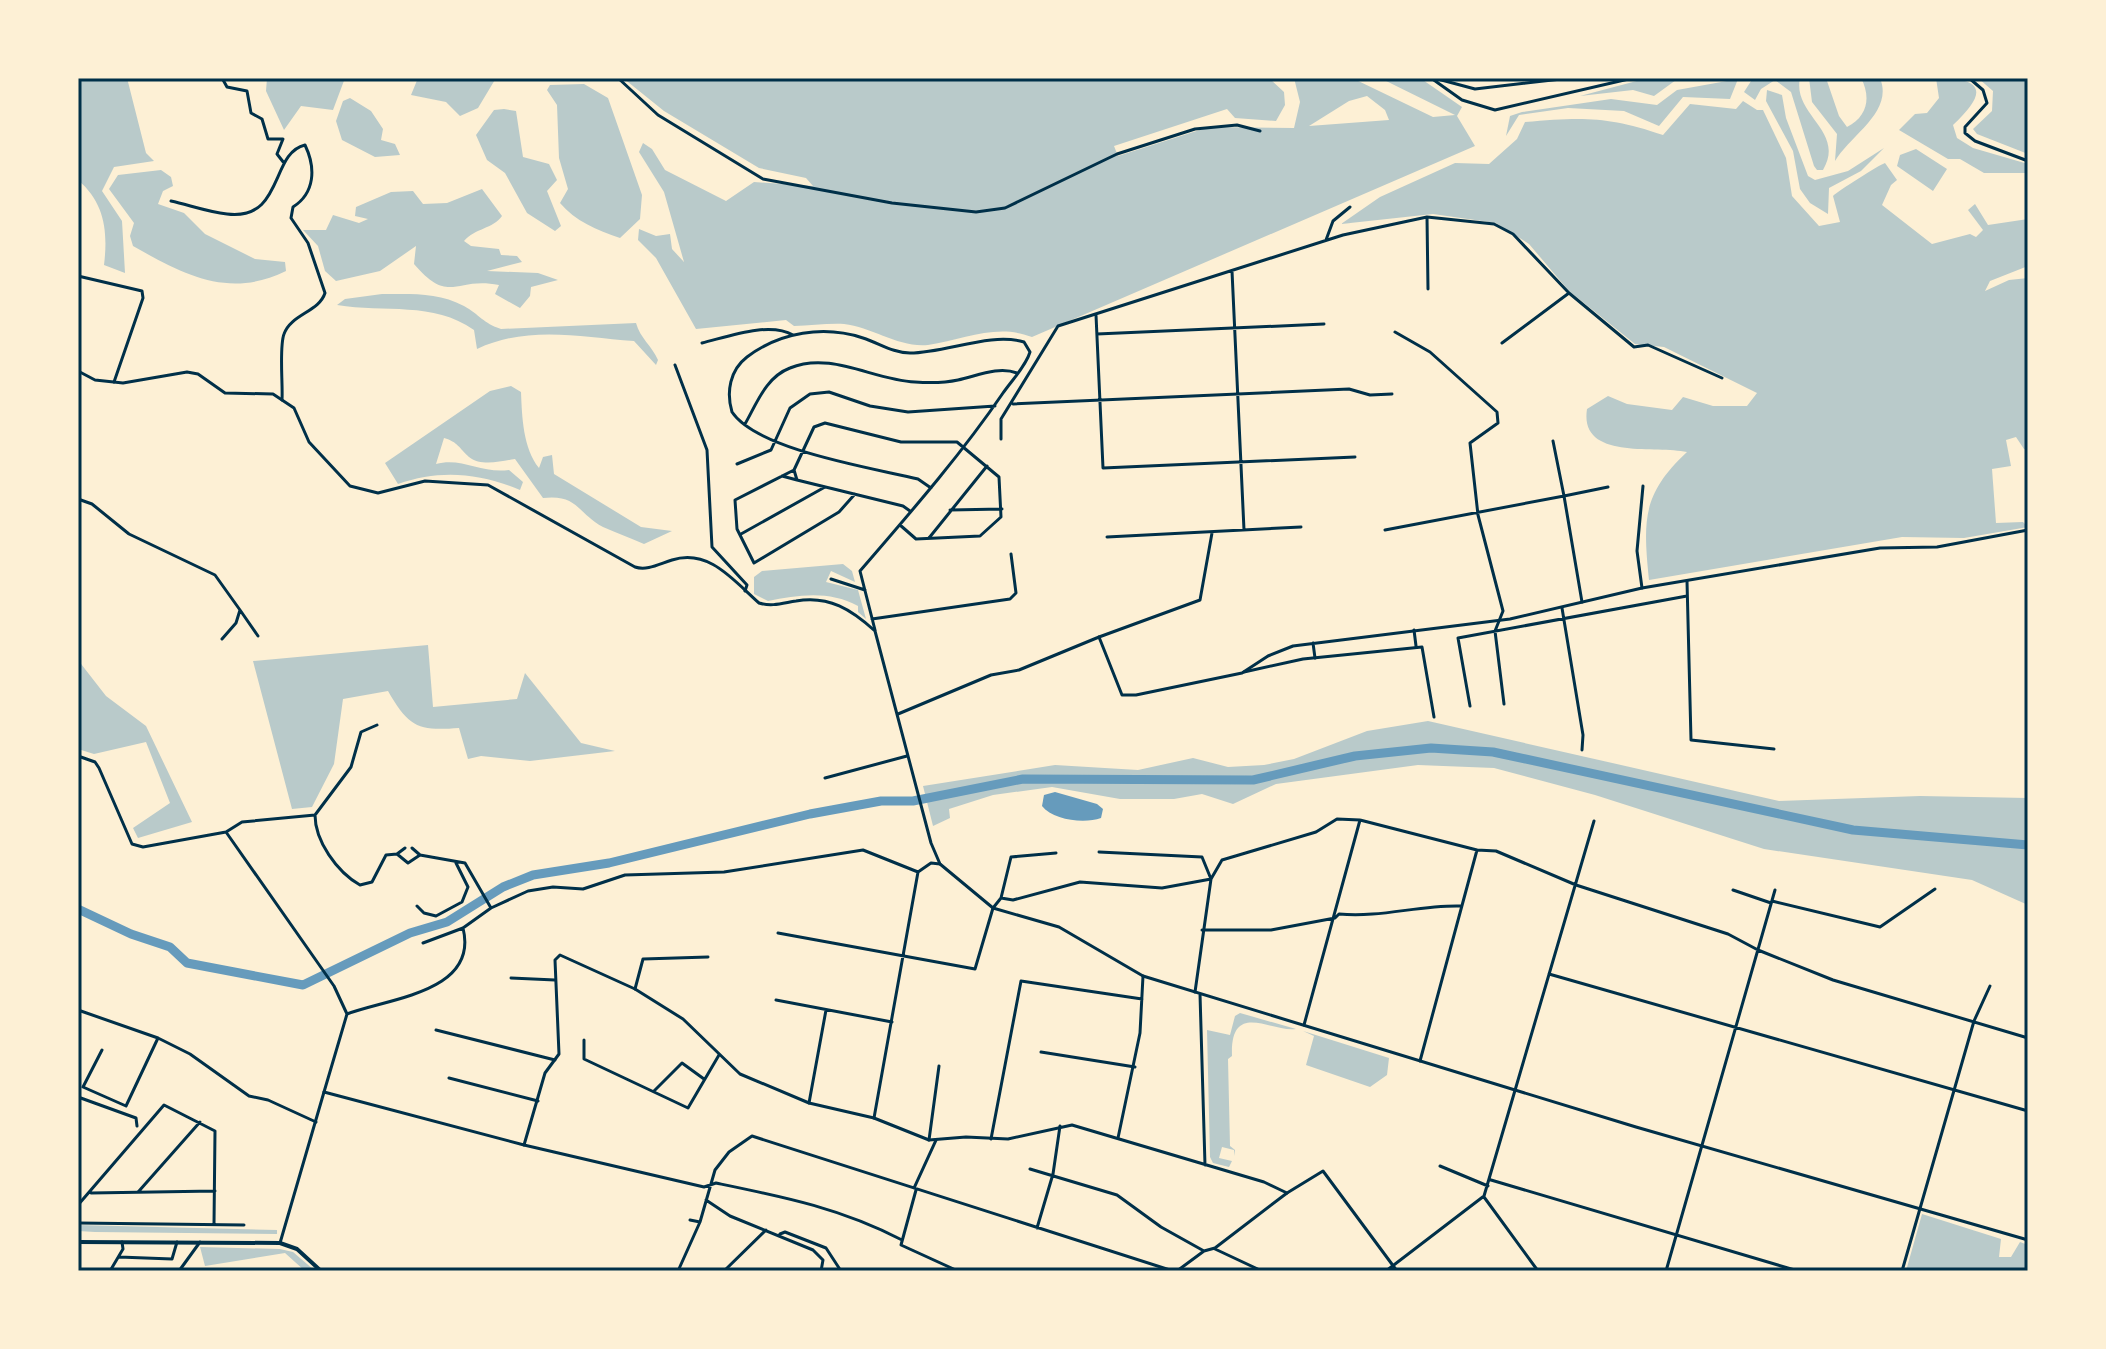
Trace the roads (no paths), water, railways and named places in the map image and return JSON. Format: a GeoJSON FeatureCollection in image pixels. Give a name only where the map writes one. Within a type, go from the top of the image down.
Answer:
{"type":"FeatureCollection","features":[{"type":"Feature","properties":{"kind":"main road"},"geometry":{"type":"LineString","coordinates":[[78,1242],[280,1243],[297,1249],[321,1271]]}},
{"type":"Feature","properties":{"kind":"street"},"geometry":{"type":"LineString","coordinates":[[222,78],[227,87],[247,91],[251,113],[262,119],[268,139],[283,139],[277,154],[286,164]]}},
{"type":"Feature","properties":{"kind":"street"},"geometry":{"type":"LineString","coordinates":[[618,78],[658,115],[763,179],[892,203],[976,212],[1005,208],[1117,154],[1185,132],[1220,125],[1260,131]]}},
{"type":"Feature","properties":{"kind":"street"},"geometry":{"type":"LineString","coordinates":[[1433,78],[1475,89],[1570,78]]}},
{"type":"Feature","properties":{"kind":"street"},"geometry":{"type":"LineString","coordinates":[[1433,78],[1462,100],[1495,110],[1633,78]]}},
{"type":"Feature","properties":{"kind":"street"},"geometry":{"type":"LineString","coordinates":[[1969,78],[1983,90],[1987,103],[1965,127],[1965,133],[1975,141],[2028,161]]}},
{"type":"Feature","properties":{"kind":"street"},"geometry":{"type":"LineString","coordinates":[[171,201],[228,215],[250,213],[267,200],[297,147],[305,145],[312,183],[305,199],[293,207],[291,218],[308,243],[325,293],[321,302],[295,319],[283,335],[282,400]]}},
{"type":"Feature","properties":{"kind":"street"},"geometry":{"type":"LineString","coordinates":[[1326,240],[1333,221],[1350,207]]}},
{"type":"Feature","properties":{"kind":"street"},"geometry":{"type":"LineString","coordinates":[[1427,217],[1428,289]]}},
{"type":"Feature","properties":{"kind":"street"},"geometry":{"type":"LineString","coordinates":[[1001,439],[1001,419],[1013,404],[1054,328],[1326,240],[1427,217],[1494,224],[1513,234],[1569,293],[1634,347],[1648,345],[1722,378]]}},
{"type":"Feature","properties":{"kind":"street"},"geometry":{"type":"LineString","coordinates":[[1232,271],[1244,530]]}},
{"type":"Feature","properties":{"kind":"street"},"geometry":{"type":"LineString","coordinates":[[78,276],[142,291],[143,298],[114,382]]}},
{"type":"Feature","properties":{"kind":"street"},"geometry":{"type":"LineString","coordinates":[[1502,343],[1569,293]]}},
{"type":"Feature","properties":{"kind":"street"},"geometry":{"type":"LineString","coordinates":[[1096,313],[1103,468],[1355,457]]}},
{"type":"Feature","properties":{"kind":"street"},"geometry":{"type":"LineString","coordinates":[[1097,334],[1324,324]]}},
{"type":"Feature","properties":{"kind":"street"},"geometry":{"type":"LineString","coordinates":[[702,343],[762,332],[787,331],[793,335]]}},
{"type":"Feature","properties":{"kind":"street"},"geometry":{"type":"LineString","coordinates":[[1395,332],[1430,352],[1497,412],[1498,423],[1470,443],[1480,509],[1478,515],[1503,611],[1495,631],[1504,704]]}},
{"type":"Feature","properties":{"kind":"street"},"geometry":{"type":"LineString","coordinates":[[931,488],[918,479],[803,451],[773,440],[735,417],[729,402],[733,375],[742,361],[757,349],[793,335],[850,334],[909,353],[948,351],[1013,339],[1024,342],[1030,352],[966,447],[900,525],[860,571],[907,756],[940,864],[993,908],[1059,927],[1143,976],[1702,1146],[2028,1240]]}},
{"type":"Feature","properties":{"kind":"street"},"geometry":{"type":"LineString","coordinates":[[745,424],[773,377],[788,368],[809,362],[842,364],[882,379],[900,381],[947,382],[997,371],[1017,373]]}},
{"type":"Feature","properties":{"kind":"street"},"geometry":{"type":"LineString","coordinates":[[675,365],[707,450],[712,547],[747,585],[745,591]]}},
{"type":"Feature","properties":{"kind":"street"},"geometry":{"type":"LineString","coordinates":[[78,371],[95,380],[114,382],[146,381],[187,372],[198,374],[225,393],[273,394],[294,408],[309,442],[332,470],[359,490],[392,492],[425,481],[488,485],[635,567],[643,570],[681,557],[699,558],[714,564],[768,606],[808,599],[830,602],[852,610],[875,631]]}},
{"type":"Feature","properties":{"kind":"street"},"geometry":{"type":"LineString","coordinates":[[1013,404],[1349,389],[1370,395],[1392,394]]}},
{"type":"Feature","properties":{"kind":"street"},"geometry":{"type":"LineString","coordinates":[[737,464],[771,450],[773,440],[794,404],[818,392],[897,411],[929,412],[983,404],[995,406]]}},
{"type":"Feature","properties":{"kind":"street"},"geometry":{"type":"LineString","coordinates":[[855,494],[839,512],[754,563],[739,534],[735,500],[794,470],[814,427],[825,423],[879,438],[953,441],[966,447],[999,477],[1001,517],[980,536],[916,539],[900,525]]}},
{"type":"Feature","properties":{"kind":"street"},"geometry":{"type":"LineString","coordinates":[[1553,441],[1582,602]]}},
{"type":"Feature","properties":{"kind":"street"},"geometry":{"type":"LineString","coordinates":[[929,538],[987,466]]}},
{"type":"Feature","properties":{"kind":"street"},"geometry":{"type":"LineString","coordinates":[[794,470],[797,480]]}},
{"type":"Feature","properties":{"kind":"street"},"geometry":{"type":"LineString","coordinates":[[782,476],[903,506],[911,512]]}},
{"type":"Feature","properties":{"kind":"street"},"geometry":{"type":"LineString","coordinates":[[1642,588],[1637,551],[1643,486]]}},
{"type":"Feature","properties":{"kind":"street"},"geometry":{"type":"LineString","coordinates":[[739,534],[825,487]]}},
{"type":"Feature","properties":{"kind":"street"},"geometry":{"type":"LineString","coordinates":[[1385,530],[1478,515],[1608,487]]}},
{"type":"Feature","properties":{"kind":"street"},"geometry":{"type":"LineString","coordinates":[[78,499],[92,504],[129,534],[215,575],[258,636]]}},
{"type":"Feature","properties":{"kind":"street"},"geometry":{"type":"LineString","coordinates":[[950,510],[1002,509]]}},
{"type":"Feature","properties":{"kind":"street"},"geometry":{"type":"LineString","coordinates":[[1107,537],[1301,527]]}},
{"type":"Feature","properties":{"kind":"street"},"geometry":{"type":"LineString","coordinates":[[1242,673],[1280,650],[1313,643],[1501,620],[1642,588],[1880,548],[1937,547],[2028,530]]}},
{"type":"Feature","properties":{"kind":"street"},"geometry":{"type":"LineString","coordinates":[[898,714],[991,675],[1019,670],[1200,600],[1212,533]]}},
{"type":"Feature","properties":{"kind":"street"},"geometry":{"type":"LineString","coordinates":[[872,619],[1010,599],[1016,593],[1011,554]]}},
{"type":"Feature","properties":{"kind":"street"},"geometry":{"type":"LineString","coordinates":[[831,579],[865,590]]}},
{"type":"Feature","properties":{"kind":"street"},"geometry":{"type":"LineString","coordinates":[[1687,581],[1691,740],[1774,749]]}},
{"type":"Feature","properties":{"kind":"street"},"geometry":{"type":"LineString","coordinates":[[1470,706],[1458,638],[1687,596]]}},
{"type":"Feature","properties":{"kind":"street"},"geometry":{"type":"LineString","coordinates":[[1562,606],[1583,735],[1582,750]]}},
{"type":"Feature","properties":{"kind":"street"},"geometry":{"type":"LineString","coordinates":[[222,639],[236,623],[240,610]]}},
{"type":"Feature","properties":{"kind":"street"},"geometry":{"type":"LineString","coordinates":[[1414,630],[1416,646]]}},
{"type":"Feature","properties":{"kind":"street"},"geometry":{"type":"LineString","coordinates":[[1099,637],[1122,695],[1275,664],[1416,646],[1424,649],[1434,717]]}},
{"type":"Feature","properties":{"kind":"street"},"geometry":{"type":"LineString","coordinates":[[1313,643],[1315,658]]}},
{"type":"Feature","properties":{"kind":"street"},"geometry":{"type":"LineString","coordinates":[[78,756],[95,762],[132,844],[143,847],[226,832],[242,822],[315,815],[351,767],[361,732],[377,725]]}},
{"type":"Feature","properties":{"kind":"street"},"geometry":{"type":"LineString","coordinates":[[825,778],[907,756]]}},
{"type":"Feature","properties":{"kind":"street"},"geometry":{"type":"LineString","coordinates":[[315,815],[321,843],[346,875],[360,885],[372,882],[386,855],[397,854],[405,848]]}},
{"type":"Feature","properties":{"kind":"street"},"geometry":{"type":"LineString","coordinates":[[1195,992],[1211,879],[1225,857],[1316,832],[1335,819],[1360,820],[1477,850],[1496,851],[1576,885],[1728,934],[1758,950],[1833,980],[2028,1038]]}},
{"type":"Feature","properties":{"kind":"street"},"geometry":{"type":"LineString","coordinates":[[1304,1025],[1360,820]]}},
{"type":"Feature","properties":{"kind":"street"},"geometry":{"type":"LineString","coordinates":[[1386,1271],[1484,1196],[1594,821]]}},
{"type":"Feature","properties":{"kind":"street"},"geometry":{"type":"LineString","coordinates":[[226,832],[331,982],[347,1014],[280,1243]]}},
{"type":"Feature","properties":{"kind":"street"},"geometry":{"type":"LineString","coordinates":[[412,848],[420,855],[465,863],[491,908]]}},
{"type":"Feature","properties":{"kind":"street"},"geometry":{"type":"LineString","coordinates":[[423,943],[463,928],[491,908],[540,888],[583,889],[625,875],[724,872],[863,850],[918,872]]}},
{"type":"Feature","properties":{"kind":"street"},"geometry":{"type":"LineString","coordinates":[[1420,1061],[1477,850]]}},
{"type":"Feature","properties":{"kind":"street"},"geometry":{"type":"LineString","coordinates":[[1099,852],[1202,857],[1211,879]]}},
{"type":"Feature","properties":{"kind":"street"},"geometry":{"type":"LineString","coordinates":[[778,933],[975,969],[993,908],[1001,898],[1011,857],[1056,853]]}},
{"type":"Feature","properties":{"kind":"street"},"geometry":{"type":"LineString","coordinates":[[397,854],[408,863],[420,855]]}},
{"type":"Feature","properties":{"kind":"street"},"geometry":{"type":"LineString","coordinates":[[417,906],[424,913],[436,916],[462,902],[468,887],[455,861]]}},
{"type":"Feature","properties":{"kind":"street"},"geometry":{"type":"LineString","coordinates":[[874,1118],[918,872],[931,863],[940,864]]}},
{"type":"Feature","properties":{"kind":"street"},"geometry":{"type":"LineString","coordinates":[[1001,898],[1013,900],[1080,882],[1162,888],[1211,879]]}},
{"type":"Feature","properties":{"kind":"street"},"geometry":{"type":"LineString","coordinates":[[1733,890],[1880,927],[1935,889]]}},
{"type":"Feature","properties":{"kind":"street"},"geometry":{"type":"LineString","coordinates":[[1666,1271],[1775,890]]}},
{"type":"Feature","properties":{"kind":"street"},"geometry":{"type":"LineString","coordinates":[[1202,930],[1271,930],[1335,918],[1339,914],[1365,916],[1434,906],[1460,906]]}},
{"type":"Feature","properties":{"kind":"street"},"geometry":{"type":"LineString","coordinates":[[347,1014],[446,981],[463,960],[463,928]]}},
{"type":"Feature","properties":{"kind":"street"},"geometry":{"type":"LineString","coordinates":[[524,1145],[545,1073],[559,1054],[555,960],[560,955],[635,989],[683,1019],[740,1074],[809,1103],[874,1118],[929,1140],[1020,1138],[1072,1125],[1264,1182],[1287,1193]]}},
{"type":"Feature","properties":{"kind":"street"},"geometry":{"type":"LineString","coordinates":[[635,989],[643,959],[708,957]]}},
{"type":"Feature","properties":{"kind":"street"},"geometry":{"type":"LineString","coordinates":[[1549,974],[2028,1111]]}},
{"type":"Feature","properties":{"kind":"street"},"geometry":{"type":"LineString","coordinates":[[1118,1139],[1135,1067],[1143,976]]}},
{"type":"Feature","properties":{"kind":"street"},"geometry":{"type":"LineString","coordinates":[[511,978],[556,980]]}},
{"type":"Feature","properties":{"kind":"street"},"geometry":{"type":"LineString","coordinates":[[991,1139],[1021,981],[1142,999]]}},
{"type":"Feature","properties":{"kind":"street"},"geometry":{"type":"LineString","coordinates":[[1902,1271],[1974,1021],[1990,986]]}},
{"type":"Feature","properties":{"kind":"street"},"geometry":{"type":"LineString","coordinates":[[1200,994],[1205,1165]]}},
{"type":"Feature","properties":{"kind":"street"},"geometry":{"type":"LineString","coordinates":[[776,1000],[892,1022]]}},
{"type":"Feature","properties":{"kind":"street"},"geometry":{"type":"LineString","coordinates":[[78,1010],[158,1038],[190,1054],[249,1096],[268,1100],[316,1122]]}},
{"type":"Feature","properties":{"kind":"street"},"geometry":{"type":"LineString","coordinates":[[809,1103],[826,1010]]}},
{"type":"Feature","properties":{"kind":"street"},"geometry":{"type":"LineString","coordinates":[[436,1030],[555,1060]]}},
{"type":"Feature","properties":{"kind":"street"},"geometry":{"type":"LineString","coordinates":[[102,1050],[83,1087],[126,1106],[158,1038]]}},
{"type":"Feature","properties":{"kind":"street"},"geometry":{"type":"LineString","coordinates":[[584,1040],[584,1059],[688,1108],[719,1055]]}},
{"type":"Feature","properties":{"kind":"street"},"geometry":{"type":"LineString","coordinates":[[1041,1052],[1135,1067]]}},
{"type":"Feature","properties":{"kind":"street"},"geometry":{"type":"LineString","coordinates":[[654,1091],[682,1063],[704,1079]]}},
{"type":"Feature","properties":{"kind":"street"},"geometry":{"type":"LineString","coordinates":[[929,1140],[939,1066]]}},
{"type":"Feature","properties":{"kind":"street"},"geometry":{"type":"LineString","coordinates":[[449,1078],[538,1101]]}},
{"type":"Feature","properties":{"kind":"street"},"geometry":{"type":"LineString","coordinates":[[324,1092],[524,1145],[704,1187],[710,1185],[772,1195],[851,1215],[902,1240]]}},
{"type":"Feature","properties":{"kind":"street"},"geometry":{"type":"LineString","coordinates":[[78,1097],[136,1118],[137,1126]]}},
{"type":"Feature","properties":{"kind":"street"},"geometry":{"type":"LineString","coordinates":[[78,1205],[164,1105],[211,1127],[217,1137],[214,1224]]}},
{"type":"Feature","properties":{"kind":"street"},"geometry":{"type":"LineString","coordinates":[[138,1192],[200,1122]]}},
{"type":"Feature","properties":{"kind":"street"},"geometry":{"type":"LineString","coordinates":[[1037,1228],[1053,1174],[1060,1126]]}},
{"type":"Feature","properties":{"kind":"street"},"geometry":{"type":"LineString","coordinates":[[678,1271],[700,1222],[721,1160],[752,1136],[1175,1271],[1204,1251],[1215,1248],[1287,1193],[1323,1171],[1397,1271]]}},
{"type":"Feature","properties":{"kind":"street"},"geometry":{"type":"LineString","coordinates":[[936,1140],[915,1190],[901,1245],[958,1271]]}},
{"type":"Feature","properties":{"kind":"street"},"geometry":{"type":"LineString","coordinates":[[1440,1166],[1488,1186]]}},
{"type":"Feature","properties":{"kind":"street"},"geometry":{"type":"LineString","coordinates":[[1030,1169],[1117,1195],[1161,1227],[1204,1251]]}},
{"type":"Feature","properties":{"kind":"street"},"geometry":{"type":"LineString","coordinates":[[1490,1179],[1798,1271]]}},
{"type":"Feature","properties":{"kind":"street"},"geometry":{"type":"LineString","coordinates":[[89,1193],[215,1191]]}},
{"type":"Feature","properties":{"kind":"street"},"geometry":{"type":"LineString","coordinates":[[1484,1196],[1538,1271]]}},
{"type":"Feature","properties":{"kind":"street"},"geometry":{"type":"LineString","coordinates":[[706,1200],[730,1216],[780,1234],[817,1253],[823,1260],[821,1271]]}},
{"type":"Feature","properties":{"kind":"street"},"geometry":{"type":"LineString","coordinates":[[690,1220],[700,1222]]}},
{"type":"Feature","properties":{"kind":"street"},"geometry":{"type":"LineString","coordinates":[[78,1223],[244,1225]]}},
{"type":"Feature","properties":{"kind":"street"},"geometry":{"type":"LineString","coordinates":[[724,1271],[766,1230]]}},
{"type":"Feature","properties":{"kind":"street"},"geometry":{"type":"LineString","coordinates":[[780,1234],[785,1232],[826,1248],[841,1271]]}},
{"type":"Feature","properties":{"kind":"street"},"geometry":{"type":"LineString","coordinates":[[110,1271],[119,1257],[122,1242]]}},
{"type":"Feature","properties":{"kind":"street"},"geometry":{"type":"LineString","coordinates":[[119,1257],[172,1259],[177,1242]]}},
{"type":"Feature","properties":{"kind":"street"},"geometry":{"type":"LineString","coordinates":[[179,1271],[200,1242]]}},
{"type":"Feature","properties":{"kind":"street"},"geometry":{"type":"LineString","coordinates":[[1215,1248],[1262,1271]]}},
{"type":"Feature","properties":{"kind":"water"},"geometry":{"type":"Polygon","coordinates":[[[1055,792],[1097,804],[1103,809],[1101,818],[1078,821],[1053,815],[1042,806],[1044,795],[1055,792]]]}},
{"type":"Feature","properties":{"kind":"waterway"},"geometry":{"type":"LineString","coordinates":[[78,909],[131,934],[170,947],[187,963],[303,985],[410,933],[447,922],[503,887],[533,875],[609,863],[810,814],[881,801],[913,801],[1023,779],[1253,780],[1355,756],[1431,748],[1493,752],[1853,830],[2028,845]]}}]}
